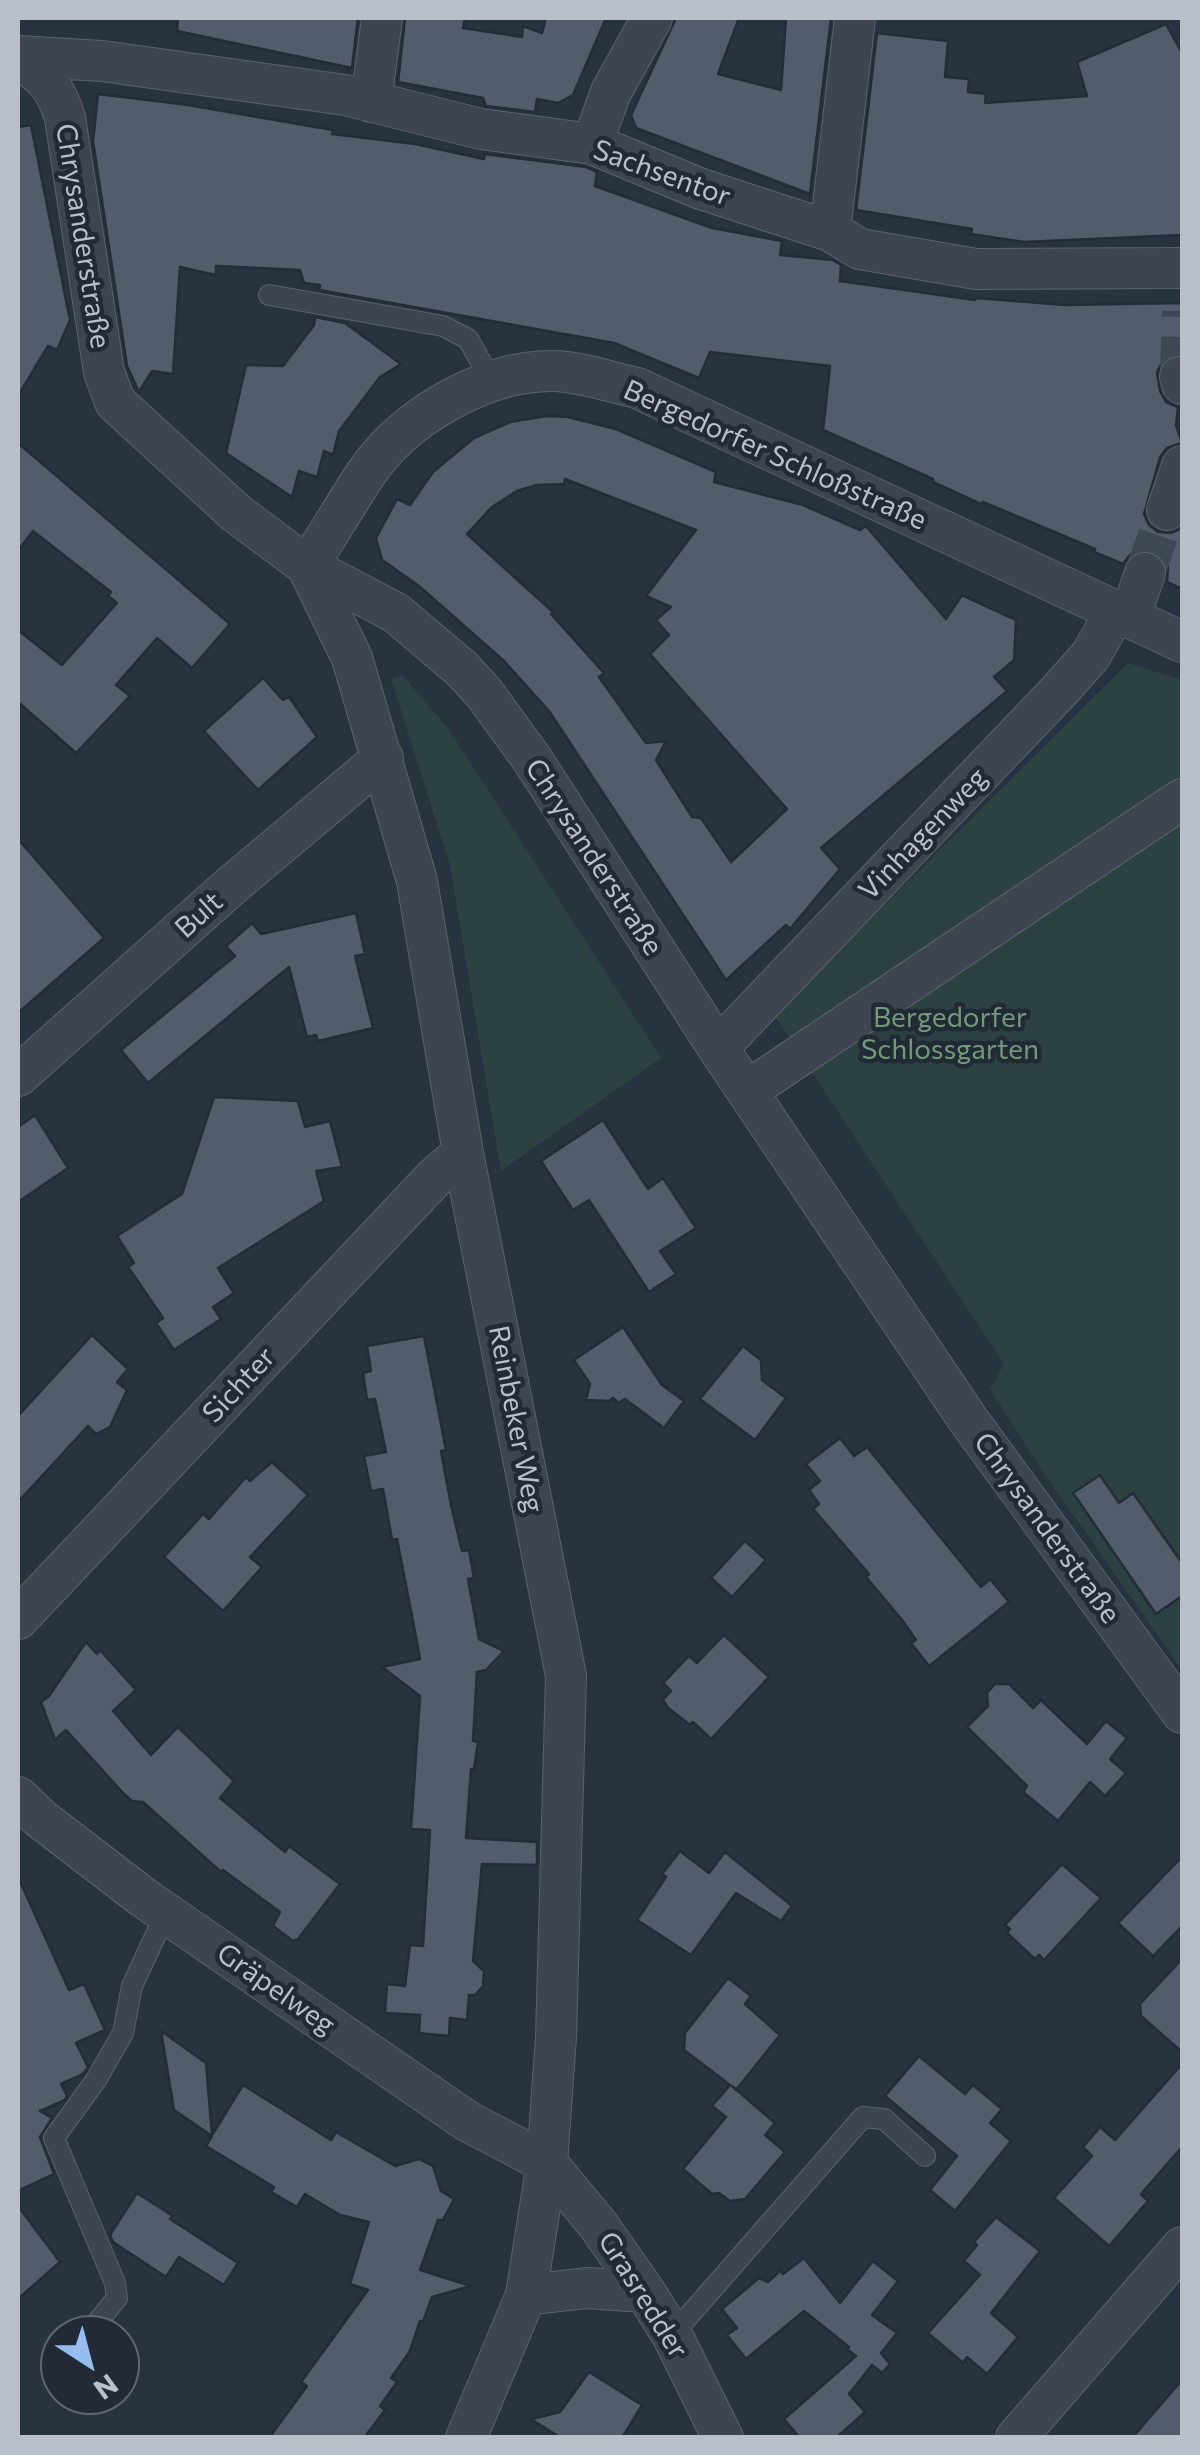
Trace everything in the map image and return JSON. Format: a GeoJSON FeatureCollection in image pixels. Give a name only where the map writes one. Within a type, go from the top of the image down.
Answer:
{"type":"FeatureCollection","features":[{"type":"Feature","properties":{"kind":"street"},"geometry":{"type":"LineString","coordinates":[[371,102],[382,18]]}},
{"type":"Feature","properties":{"kind":"street"},"geometry":{"type":"LineString","coordinates":[[592,144],[611,92],[652,18]]}},
{"type":"Feature","properties":{"kind":"street"},"geometry":{"type":"LineString","coordinates":[[830,231],[855,18]]}},
{"type":"Feature","properties":{"kind":"street","name":"Sachsentor"},"geometry":{"type":"LineString","coordinates":[[18,57],[102,61],[345,95],[481,130],[592,144],[701,188],[830,231],[860,249],[976,269],[1182,268]]}},
{"type":"Feature","properties":{"kind":"street","name":"Chrysanderstraße"},"geometry":{"type":"LineString","coordinates":[[18,57],[47,80],[65,118],[104,372],[115,402],[236,514],[307,566],[396,613],[484,693],[532,759],[718,1048],[966,1418],[1182,1713]]}},
{"type":"Feature","properties":{"kind":"street"},"geometry":{"type":"LineString","coordinates":[[1182,268],[1182,285]]}},
{"type":"Feature","properties":{"kind":"street","name":"Bergedorfer Schloßstraße"},"geometry":{"type":"LineString","coordinates":[[307,566],[366,473],[390,446],[443,404],[491,380],[523,372],[572,372],[637,388],[1182,642]]}},
{"type":"Feature","properties":{"kind":"street"},"geometry":{"type":"LineString","coordinates":[[1166,510],[1182,466]]}},
{"type":"Feature","properties":{"kind":"street","name":"Reinbeker Weg"},"geometry":{"type":"LineString","coordinates":[[307,566],[352,658],[417,881],[463,1153],[566,1676],[557,2025],[547,2163],[526,2295],[466,2438]]}},
{"type":"Feature","properties":{"kind":"street","name":"Vinhagenweg"},"geometry":{"type":"LineString","coordinates":[[718,1048],[1092,655],[1123,614],[1145,573]]}},
{"type":"Feature","properties":{"kind":"street","name":"Bult"},"geometry":{"type":"LineString","coordinates":[[18,1076],[232,885],[383,758]]}},
{"type":"Feature","properties":{"kind":"street"},"geometry":{"type":"LineString","coordinates":[[747,1091],[1182,798]]}},
{"type":"Feature","properties":{"kind":"street","name":"Sichter"},"geometry":{"type":"LineString","coordinates":[[18,1619],[435,1177],[463,1153]]}},
{"type":"Feature","properties":{"kind":"street","name":"Gräpelweg"},"geometry":{"type":"LineString","coordinates":[[18,1797],[41,1819],[166,1913],[467,2121],[547,2163]]}},
{"type":"Feature","properties":{"kind":"street","name":"Grasredder"},"geometry":{"type":"LineString","coordinates":[[547,2163],[599,2226],[645,2292],[672,2335],[723,2438]]}},
{"type":"Feature","properties":{"kind":"street"},"geometry":{"type":"LineString","coordinates":[[1016,2438],[1182,2248]]}},
{"type":"Feature","properties":{"kind":"street"},"geometry":{"type":"LineString","coordinates":[[526,2295],[587,2288],[645,2292]]}},
{"type":"Feature","properties":{"kind":"lane"},"geometry":{"type":"LineString","coordinates":[[269,296],[443,326],[468,339],[491,380]]}},
{"type":"Feature","properties":{"kind":"lane"},"geometry":{"type":"LineString","coordinates":[[103,2315],[117,2298],[115,2283],[54,2138],[96,2080],[123,2033],[132,1986],[166,1913]]}},
{"type":"Feature","properties":{"kind":"lane"},"geometry":{"type":"LineString","coordinates":[[672,2335],[863,2117],[884,2119],[925,2156]]}},
{"type":"Feature","properties":{"kind":"green space","name":"Bergedorfer Schlossgarten"},"geometry":{"type":"Polygon","coordinates":[[[1128,663],[1182,680],[1182,1670],[990,1389],[1004,1364],[774,1015],[1128,663]]]}},
{"type":"Feature","properties":{"kind":"green space"},"geometry":{"type":"Polygon","coordinates":[[[402,675],[448,728],[661,1058],[501,1171],[450,865],[391,679],[402,675]]]}},
{"type":"Feature","properties":{"kind":"building"},"geometry":{"type":"Polygon","coordinates":[[[178,18],[358,18],[352,68],[177,31],[178,18]]]}},
{"type":"Feature","properties":{"kind":"building"},"geometry":{"type":"Polygon","coordinates":[[[405,18],[465,18],[463,28],[522,37],[523,26],[542,33],[546,18],[606,18],[573,95],[558,103],[537,99],[535,112],[486,106],[483,98],[398,82],[405,18]]]}},
{"type":"Feature","properties":{"kind":"building"},"geometry":{"type":"Polygon","coordinates":[[[676,18],[739,18],[718,74],[781,90],[786,18],[831,18],[810,194],[636,128],[631,115],[676,18]]]}},
{"type":"Feature","properties":{"kind":"building"},"geometry":{"type":"Polygon","coordinates":[[[1166,24],[1182,53],[1182,235],[1024,242],[971,234],[972,229],[856,210],[877,33],[948,41],[945,77],[969,79],[968,92],[986,94],[985,103],[1087,96],[1077,62],[1166,24]]]}},
{"type":"Feature","properties":{"kind":"building"},"geometry":{"type":"Polygon","coordinates":[[[98,94],[188,105],[484,159],[485,154],[586,167],[597,172],[595,186],[712,228],[782,241],[780,255],[833,260],[841,265],[840,281],[975,300],[1065,305],[1182,303],[1182,354],[1164,360],[1157,372],[1166,402],[1178,407],[1176,425],[1182,443],[1167,448],[1160,457],[1144,514],[1158,532],[1171,533],[1182,528],[1182,589],[1167,582],[1168,567],[1154,551],[1139,550],[1123,564],[981,504],[823,430],[830,366],[710,352],[699,378],[614,343],[319,290],[320,285],[304,283],[300,270],[216,266],[216,275],[180,267],[173,374],[152,371],[139,392],[127,366],[93,141],[98,94]]]}},
{"type":"Feature","properties":{"kind":"building"},"geometry":{"type":"Polygon","coordinates":[[[31,125],[70,320],[57,350],[48,346],[18,396],[18,127],[31,125]]]}},
{"type":"Feature","properties":{"kind":"building"},"geometry":{"type":"Polygon","coordinates":[[[315,317],[345,323],[401,364],[380,377],[339,431],[333,455],[324,451],[317,477],[299,471],[292,497],[226,453],[246,365],[283,366],[314,325],[315,317]]]}},
{"type":"Feature","properties":{"kind":"building"},"geometry":{"type":"Polygon","coordinates":[[[568,417],[616,429],[716,472],[714,482],[803,505],[860,530],[866,526],[946,619],[962,595],[1016,620],[1014,660],[994,677],[1007,691],[821,848],[840,869],[790,929],[786,925],[726,980],[549,711],[504,661],[419,586],[382,560],[376,538],[397,499],[410,505],[433,472],[474,438],[510,422],[568,417]],[[565,479],[564,484],[517,491],[492,507],[467,534],[553,612],[604,673],[599,677],[646,743],[666,741],[656,760],[692,817],[701,818],[731,862],[787,809],[650,654],[669,635],[656,620],[671,607],[646,596],[696,530],[565,479]]]}},
{"type":"Feature","properties":{"kind":"building"},"geometry":{"type":"Polygon","coordinates":[[[18,443],[230,624],[192,668],[157,638],[116,685],[130,696],[76,753],[18,702],[18,630],[62,665],[117,603],[108,596],[111,592],[33,531],[18,551],[18,443]]]}},
{"type":"Feature","properties":{"kind":"building"},"geometry":{"type":"Polygon","coordinates":[[[263,678],[283,700],[289,697],[317,737],[258,790],[204,731],[263,678]]]}},
{"type":"Feature","properties":{"kind":"building"},"geometry":{"type":"Polygon","coordinates":[[[18,839],[104,938],[18,1013],[18,839]]]}},
{"type":"Feature","properties":{"kind":"building"},"geometry":{"type":"Polygon","coordinates":[[[356,913],[365,954],[355,956],[373,1028],[318,1041],[316,1035],[307,1037],[289,967],[148,1083],[121,1050],[235,956],[226,946],[252,923],[261,934],[356,913]]]}},
{"type":"Feature","properties":{"kind":"building"},"geometry":{"type":"Polygon","coordinates":[[[214,1097],[298,1101],[305,1127],[330,1121],[342,1167],[316,1171],[324,1201],[218,1268],[234,1293],[213,1307],[221,1319],[174,1350],[156,1323],[163,1318],[128,1267],[134,1263],[117,1236],[182,1194],[214,1097]]]}},
{"type":"Feature","properties":{"kind":"building"},"geometry":{"type":"Polygon","coordinates":[[[35,1115],[68,1168],[18,1202],[18,1127],[35,1115]]]}},
{"type":"Feature","properties":{"kind":"building"},"geometry":{"type":"Polygon","coordinates":[[[603,1120],[648,1189],[663,1178],[696,1228],[660,1251],[676,1274],[649,1292],[589,1200],[573,1210],[541,1161],[603,1120]]]}},
{"type":"Feature","properties":{"kind":"building"},"geometry":{"type":"Polygon","coordinates":[[[623,1327],[662,1385],[684,1401],[664,1428],[625,1399],[618,1403],[613,1398],[586,1400],[590,1384],[574,1360],[623,1327]]]}},
{"type":"Feature","properties":{"kind":"building"},"geometry":{"type":"Polygon","coordinates":[[[92,1335],[128,1369],[117,1382],[127,1390],[110,1427],[96,1434],[88,1426],[18,1502],[18,1416],[92,1335]]]}},
{"type":"Feature","properties":{"kind":"building"},"geometry":{"type":"Polygon","coordinates":[[[424,1336],[446,1450],[441,1451],[451,1505],[462,1551],[469,1550],[474,1578],[468,1579],[479,1639],[504,1651],[486,1670],[477,1672],[473,1741],[478,1742],[471,1769],[466,1838],[537,1842],[537,1865],[482,1864],[473,1961],[484,1971],[483,1986],[475,1995],[469,1995],[467,2020],[450,2018],[449,2036],[419,2033],[420,2015],[385,2013],[387,1984],[405,1986],[410,1945],[423,1946],[430,1830],[411,1829],[420,1696],[382,1667],[420,1659],[417,1642],[383,1489],[371,1491],[364,1456],[386,1452],[375,1399],[367,1400],[363,1373],[371,1371],[367,1346],[424,1336]]]}},
{"type":"Feature","properties":{"kind":"building"},"geometry":{"type":"Polygon","coordinates":[[[743,1346],[761,1360],[762,1380],[786,1398],[755,1440],[700,1399],[743,1346]]]}},
{"type":"Feature","properties":{"kind":"building"},"geometry":{"type":"Polygon","coordinates":[[[840,1438],[854,1456],[867,1447],[981,1587],[990,1579],[1009,1602],[929,1666],[911,1643],[916,1640],[902,1620],[866,1577],[869,1574],[813,1509],[819,1504],[809,1490],[820,1481],[806,1464],[840,1438]]]}},
{"type":"Feature","properties":{"kind":"building"},"geometry":{"type":"Polygon","coordinates":[[[272,1462],[308,1495],[250,1557],[262,1567],[223,1611],[164,1557],[203,1514],[209,1519],[246,1477],[250,1481],[272,1462]]]}},
{"type":"Feature","properties":{"kind":"building"},"geometry":{"type":"Polygon","coordinates":[[[1100,1475],[1119,1503],[1133,1493],[1182,1563],[1182,1596],[1156,1614],[1073,1493],[1100,1475]]]}},
{"type":"Feature","properties":{"kind":"building"},"geometry":{"type":"Polygon","coordinates":[[[745,1541],[766,1560],[732,1597],[711,1578],[745,1541]]]}},
{"type":"Feature","properties":{"kind":"building"},"geometry":{"type":"Polygon","coordinates":[[[724,1635],[769,1677],[711,1739],[693,1722],[690,1725],[668,1708],[663,1700],[671,1691],[663,1683],[689,1656],[697,1663],[724,1635]]]}},
{"type":"Feature","properties":{"kind":"building"},"geometry":{"type":"Polygon","coordinates":[[[86,1642],[97,1654],[100,1650],[136,1690],[113,1711],[151,1755],[178,1727],[234,1781],[220,1798],[285,1852],[289,1846],[340,1884],[298,1939],[293,1941],[273,1926],[280,1912],[221,1872],[143,1802],[132,1801],[124,1794],[66,1730],[55,1740],[41,1702],[86,1642]]]}},
{"type":"Feature","properties":{"kind":"building"},"geometry":{"type":"Polygon","coordinates":[[[995,1684],[1009,1684],[1033,1708],[1041,1700],[1087,1744],[1106,1721],[1127,1738],[1110,1759],[1126,1773],[1105,1796],[1090,1782],[1058,1821],[1023,1792],[1027,1786],[967,1727],[988,1706],[987,1693],[995,1684]]]}},
{"type":"Feature","properties":{"kind":"building"},"geometry":{"type":"Polygon","coordinates":[[[680,1851],[709,1873],[725,1852],[792,1906],[781,1921],[736,1893],[691,1955],[637,1920],[666,1877],[662,1874],[680,1851]]]}},
{"type":"Feature","properties":{"kind":"building"},"geometry":{"type":"Polygon","coordinates":[[[1182,1857],[1182,1926],[1153,1956],[1118,1923],[1182,1857]]]}},
{"type":"Feature","properties":{"kind":"building"},"geometry":{"type":"Polygon","coordinates":[[[1062,1864],[1101,1898],[1044,1960],[1039,1955],[1035,1959],[1007,1933],[1010,1929],[1005,1925],[1062,1864]]]}},
{"type":"Feature","properties":{"kind":"building"},"geometry":{"type":"Polygon","coordinates":[[[18,1877],[69,1990],[84,1984],[105,2030],[76,2043],[88,2067],[83,2074],[61,2084],[65,2100],[40,2111],[52,2118],[40,2137],[54,2174],[18,2191],[18,1877]]]}},
{"type":"Feature","properties":{"kind":"building"},"geometry":{"type":"Polygon","coordinates":[[[1182,1959],[1182,2052],[1141,2016],[1140,2004],[1182,1959]]]}},
{"type":"Feature","properties":{"kind":"building"},"geometry":{"type":"Polygon","coordinates":[[[728,1978],[751,1996],[745,2004],[780,2035],[736,2090],[775,2123],[765,2135],[785,2152],[745,2199],[730,2201],[719,2193],[712,2194],[683,2169],[726,2117],[712,2106],[730,2085],[684,2050],[685,2033],[728,1978]]]}},
{"type":"Feature","properties":{"kind":"building"},"geometry":{"type":"Polygon","coordinates":[[[161,2031],[206,2063],[212,2135],[243,2085],[331,2140],[336,2132],[395,2166],[419,2159],[433,2166],[441,2191],[454,2199],[443,2220],[438,2220],[420,2270],[471,2286],[432,2297],[410,2351],[391,2378],[397,2382],[380,2406],[385,2410],[364,2438],[269,2438],[307,2386],[301,2382],[368,2290],[350,2284],[369,2222],[340,2215],[305,2194],[297,2207],[271,2192],[274,2187],[206,2146],[212,2136],[174,2110],[161,2031]]]}},
{"type":"Feature","properties":{"kind":"building"},"geometry":{"type":"Polygon","coordinates":[[[919,2056],[965,2094],[973,2085],[1002,2109],[990,2123],[1011,2141],[955,2211],[930,2190],[957,2156],[885,2096],[919,2056]]]}},
{"type":"Feature","properties":{"kind":"building"},"geometry":{"type":"Polygon","coordinates":[[[1182,2064],[1182,2147],[1141,2194],[1148,2201],[1109,2246],[1054,2198],[1092,2156],[1083,2147],[1100,2127],[1115,2140],[1182,2064]]]}},
{"type":"Feature","properties":{"kind":"building"},"geometry":{"type":"Polygon","coordinates":[[[137,2193],[238,2263],[224,2285],[179,2257],[166,2277],[113,2242],[110,2235],[137,2193]]]}},
{"type":"Feature","properties":{"kind":"building"},"geometry":{"type":"Polygon","coordinates":[[[18,2206],[60,2262],[18,2299],[18,2206]]]}},
{"type":"Feature","properties":{"kind":"building"},"geometry":{"type":"Polygon","coordinates":[[[996,2217],[1040,2251],[991,2313],[1018,2337],[987,2374],[967,2357],[963,2363],[928,2333],[980,2275],[964,2261],[977,2245],[974,2242],[996,2217]]]}},
{"type":"Feature","properties":{"kind":"building"},"geometry":{"type":"Polygon","coordinates":[[[804,2258],[840,2303],[873,2261],[898,2281],[872,2315],[897,2333],[881,2353],[890,2364],[882,2373],[872,2365],[849,2394],[865,2412],[836,2438],[800,2438],[784,2419],[856,2356],[849,2347],[804,2311],[746,2359],[727,2335],[737,2328],[722,2309],[759,2278],[768,2282],[804,2258]]]}},
{"type":"Feature","properties":{"kind":"building"},"geometry":{"type":"Polygon","coordinates":[[[589,2372],[642,2405],[622,2438],[561,2438],[531,2419],[560,2412],[589,2372]]]}},
{"type":"Feature","properties":{"kind":"building"},"geometry":{"type":"Polygon","coordinates":[[[1182,2380],[1182,2438],[1132,2438],[1182,2380]]]}},
{"type":"Feature","properties":{"kind":"tunnel"},"geometry":{"type":"LineString","coordinates":[[1180,377],[1182,311]]}},
{"type":"Feature","properties":{"kind":"tunnel"},"geometry":{"type":"LineString","coordinates":[[1145,573],[1167,510]]}}]}
